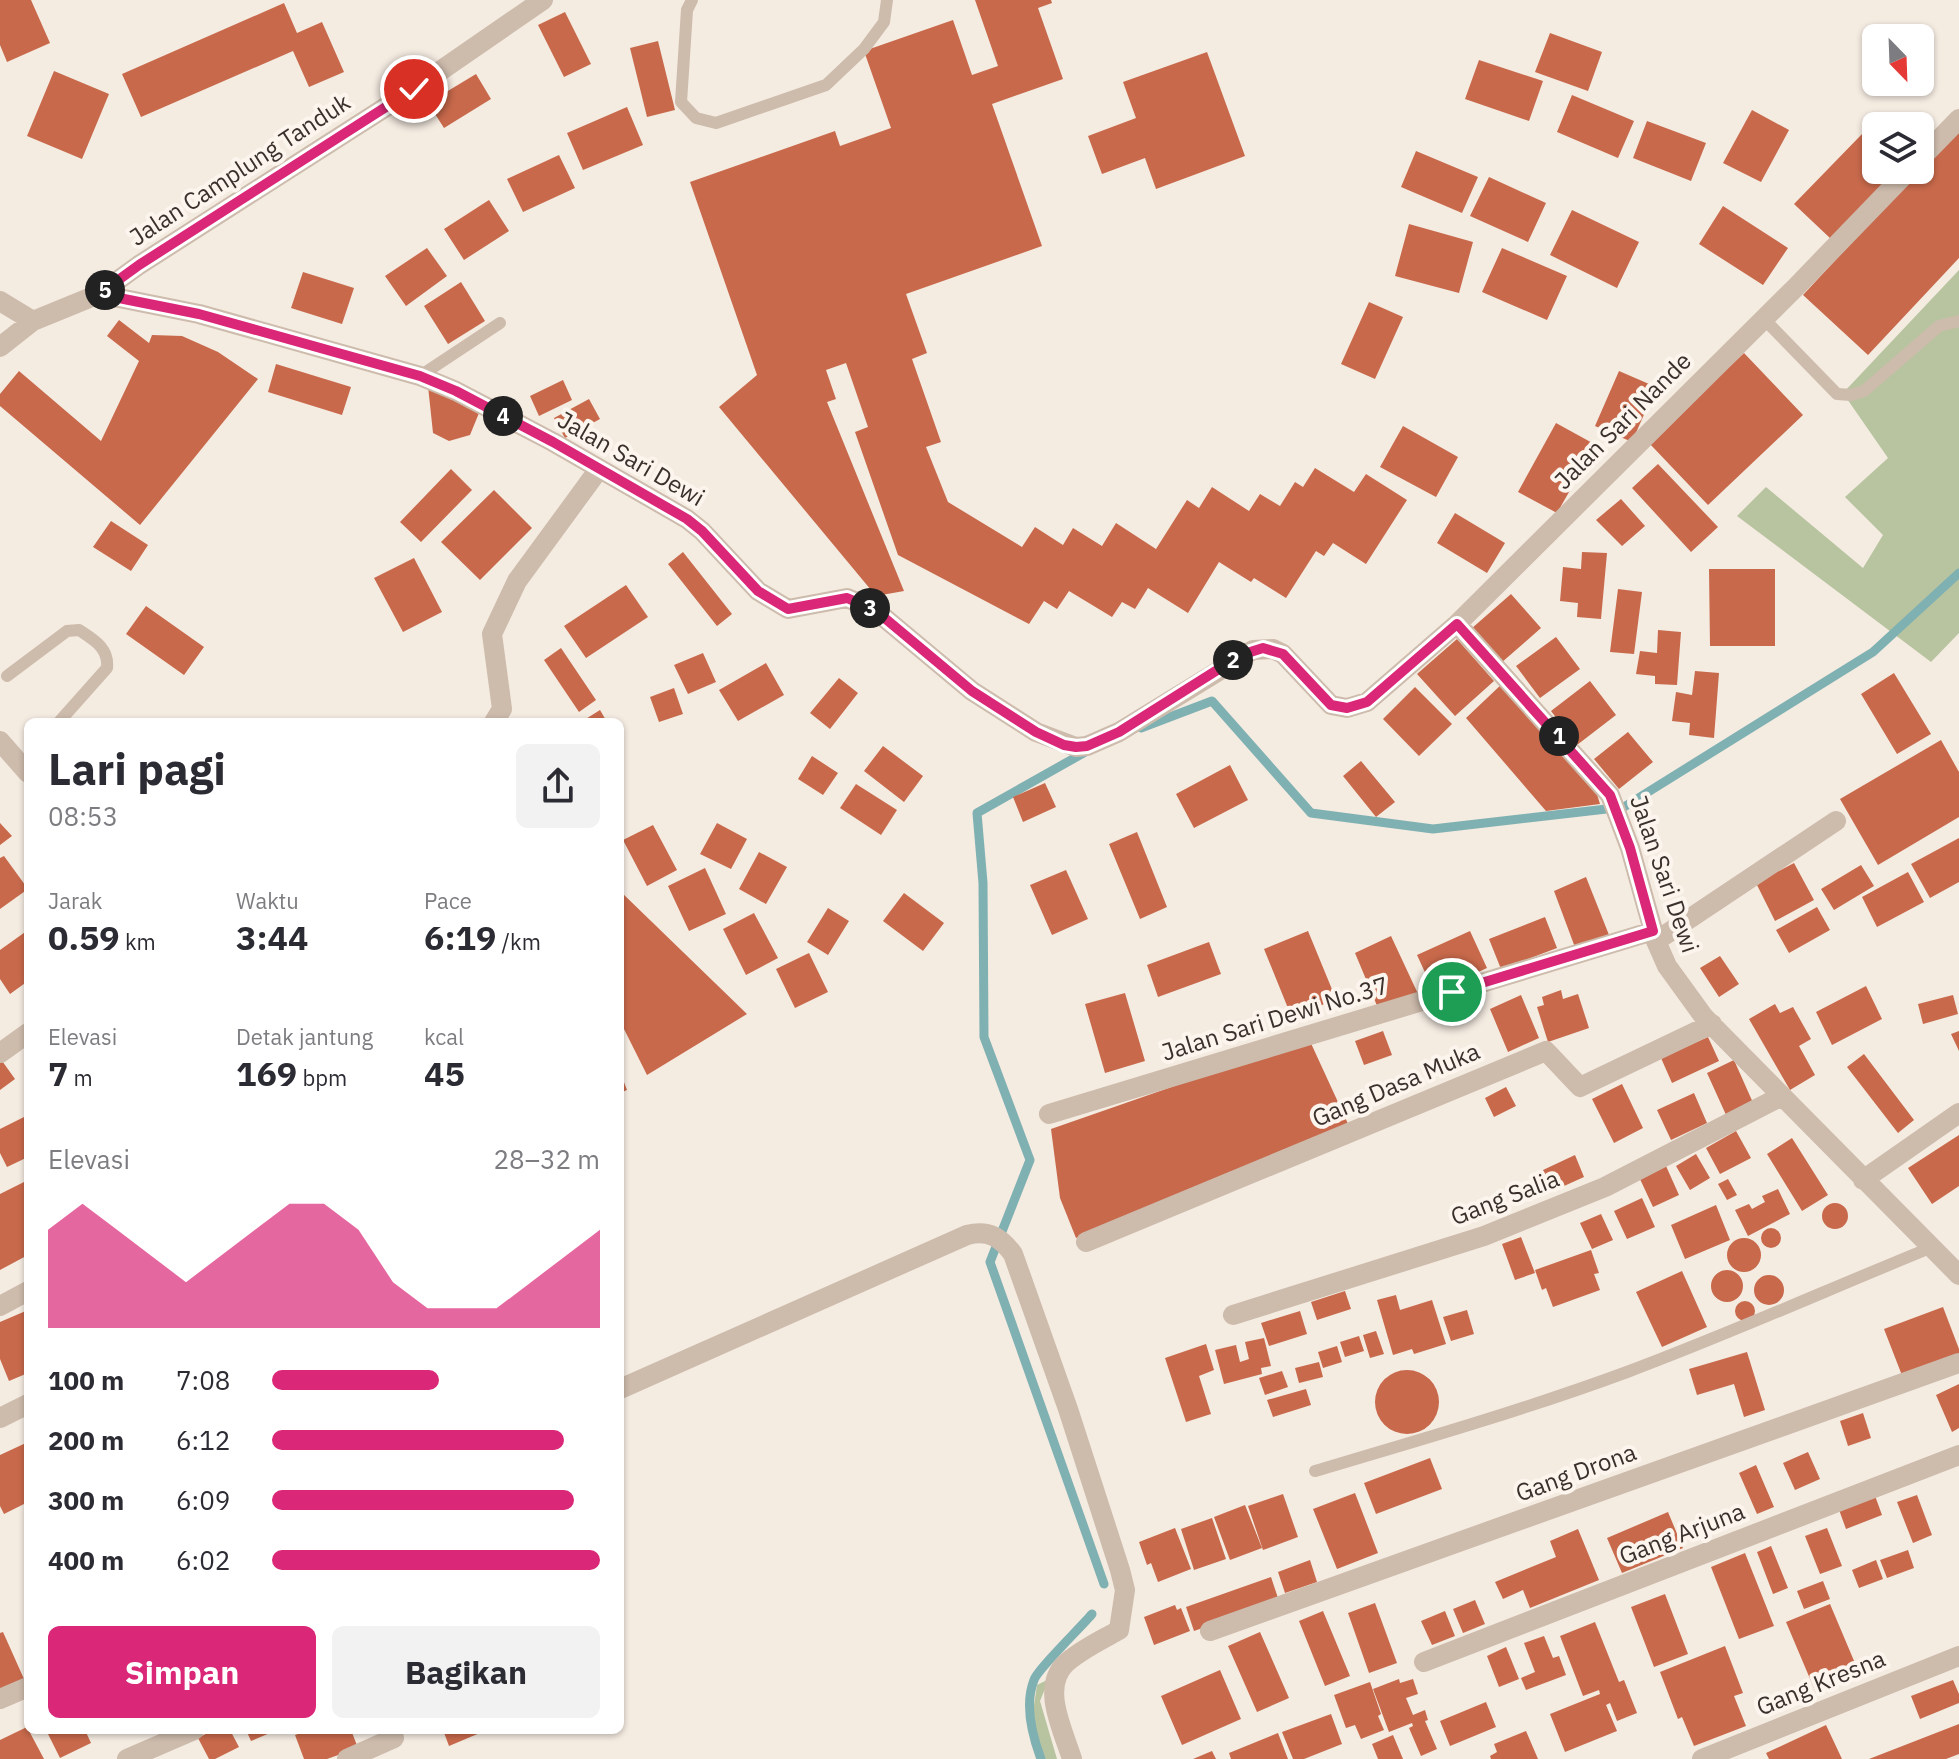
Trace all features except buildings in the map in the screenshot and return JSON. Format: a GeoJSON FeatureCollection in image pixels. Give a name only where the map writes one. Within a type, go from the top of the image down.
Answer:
{"type":"FeatureCollection","features":[{"type":"Feature","properties":{"kind":"street","name":"Jalan Camplung Tanduk"},"geometry":{"type":"LineString","coordinates":[[0,347],[33,321],[99,294],[139,265],[414,89],[543,0]]}},
{"type":"Feature","properties":{"kind":"street"},"geometry":{"type":"LineString","coordinates":[[1934,145],[1959,119]]}},
{"type":"Feature","properties":{"kind":"street","name":"Jalan Sari Nande"},"geometry":{"type":"LineString","coordinates":[[1367,702],[1457,624],[1895,184]]}},
{"type":"Feature","properties":{"kind":"street","name":"Jalan Sari Dewi"},"geometry":{"type":"LineString","coordinates":[[99,294],[199,314],[420,376],[456,391],[687,519],[758,591],[788,609],[847,598],[875,610],[972,691],[1036,732],[1064,745],[1087,746],[1112,735],[1241,655],[1263,648],[1283,654],[1331,705],[1347,708],[1367,702]]}},
{"type":"Feature","properties":{"kind":"street"},"geometry":{"type":"LineString","coordinates":[[0,301],[33,321]]}},
{"type":"Feature","properties":{"kind":"street"},"geometry":{"type":"LineString","coordinates":[[496,718],[502,709],[492,634],[517,581],[599,469]]}},
{"type":"Feature","properties":{"kind":"street","name":"Jalan Sari Dewi"},"geometry":{"type":"LineString","coordinates":[[1457,624],[1598,779],[1614,804],[1654,936],[1667,966],[1712,1024],[1959,1275]]}},
{"type":"Feature","properties":{"kind":"street"},"geometry":{"type":"LineString","coordinates":[[0,741],[24,763]]}},
{"type":"Feature","properties":{"kind":"street","name":"Jalan Sari Dewi No.37"},"geometry":{"type":"LineString","coordinates":[[1049,1114],[1654,936],[1836,821]]}},
{"type":"Feature","properties":{"kind":"street","name":"Gang Dasa Muka"},"geometry":{"type":"LineString","coordinates":[[1086,1242],[1546,1051],[1580,1087],[1712,1024]]}},
{"type":"Feature","properties":{"kind":"street"},"geometry":{"type":"LineString","coordinates":[[0,1053],[24,1036]]}},
{"type":"Feature","properties":{"kind":"street","name":"Gang Salia"},"geometry":{"type":"LineString","coordinates":[[1233,1315],[1484,1236],[1605,1187],[1782,1096]]}},
{"type":"Feature","properties":{"kind":"street"},"geometry":{"type":"LineString","coordinates":[[1863,1180],[1959,1113]]}},
{"type":"Feature","properties":{"kind":"street"},"geometry":{"type":"LineString","coordinates":[[624,1387],[967,1235],[985,1233],[1004,1241],[1013,1254],[1068,1409],[1125,1590],[1119,1630],[1066,1664],[1055,1677],[1054,1699],[1072,1759]]}},
{"type":"Feature","properties":{"kind":"street"},"geometry":{"type":"LineString","coordinates":[[0,1306],[24,1293]]}},
{"type":"Feature","properties":{"kind":"street","name":"Gang Drona"},"geometry":{"type":"LineString","coordinates":[[1210,1631],[1959,1363]]}},
{"type":"Feature","properties":{"kind":"street"},"geometry":{"type":"LineString","coordinates":[[0,1418],[24,1406]]}},
{"type":"Feature","properties":{"kind":"street","name":"Gang Arjuna"},"geometry":{"type":"LineString","coordinates":[[1424,1662],[1959,1455]]}},
{"type":"Feature","properties":{"kind":"street","name":"Gang Kresna"},"geometry":{"type":"LineString","coordinates":[[1702,1759],[1959,1656]]}},
{"type":"Feature","properties":{"kind":"street"},"geometry":{"type":"LineString","coordinates":[[0,1699],[24,1689]]}},
{"type":"Feature","properties":{"kind":"street"},"geometry":{"type":"LineString","coordinates":[[127,1759],[185,1734]]}},
{"type":"Feature","properties":{"kind":"street"},"geometry":{"type":"LineString","coordinates":[[347,1759],[394,1738]]}},
{"type":"Feature","properties":{"kind":"lane"},"geometry":{"type":"LineString","coordinates":[[692,0],[687,10],[681,102],[696,118],[716,123],[826,85],[864,49],[884,22],[887,0]]}},
{"type":"Feature","properties":{"kind":"lane"},"geometry":{"type":"LineString","coordinates":[[1763,318],[1837,394],[1851,395],[1864,391],[1939,326],[1959,321]]}},
{"type":"Feature","properties":{"kind":"lane"},"geometry":{"type":"LineString","coordinates":[[420,376],[500,323]]}},
{"type":"Feature","properties":{"kind":"lane"},"geometry":{"type":"LineString","coordinates":[[7,676],[67,631],[79,630],[99,644],[108,658],[107,668],[63,718]]}},
{"type":"Feature","properties":{"kind":"lane"},"geometry":{"type":"LineString","coordinates":[[1315,1471],[1494,1419],[1625,1373],[1930,1248]]}},
{"type":"Feature","properties":{"kind":"green space"},"geometry":{"type":"Polygon","coordinates":[[[1959,270],[1959,633],[1931,662],[1737,516],[1766,487],[1863,568],[1883,535],[1845,497],[1888,458],[1843,393],[1959,270]]]}},
{"type":"Feature","properties":{"kind":"green space"},"geometry":{"type":"Polygon","coordinates":[[[1049,1679],[1040,1701],[1057,1759],[1040,1759],[1033,1712],[1037,1685],[1049,1679]]]}},
{"type":"Feature","properties":{"kind":"waterway"},"geometry":{"type":"LineString","coordinates":[[1141,728],[1212,701],[1311,813],[1433,829],[1624,807],[1873,652],[1959,573]]}},
{"type":"Feature","properties":{"kind":"waterway"},"geometry":{"type":"LineString","coordinates":[[1087,751],[977,813],[983,883],[984,1037],[1030,1160],[990,1262],[1104,1584]]}},
{"type":"Feature","properties":{"kind":"waterway"},"geometry":{"type":"LineString","coordinates":[[1041,1759],[1029,1710],[1034,1680],[1092,1614]]}},
{"type":"Feature","properties":{"kind":"route"},"geometry":{"type":"LineString","coordinates":[[414,89],[139,265],[99,294],[199,314],[384,365],[456,391],[553,442],[687,519],[758,591],[788,609],[847,598],[875,610],[972,691],[1018,722],[1064,745],[1087,746],[1119,732],[1241,655],[1263,648],[1283,654],[1331,705],[1355,707],[1367,702],[1457,624],[1610,795],[1630,848],[1653,931],[1452,992]]}}]}
